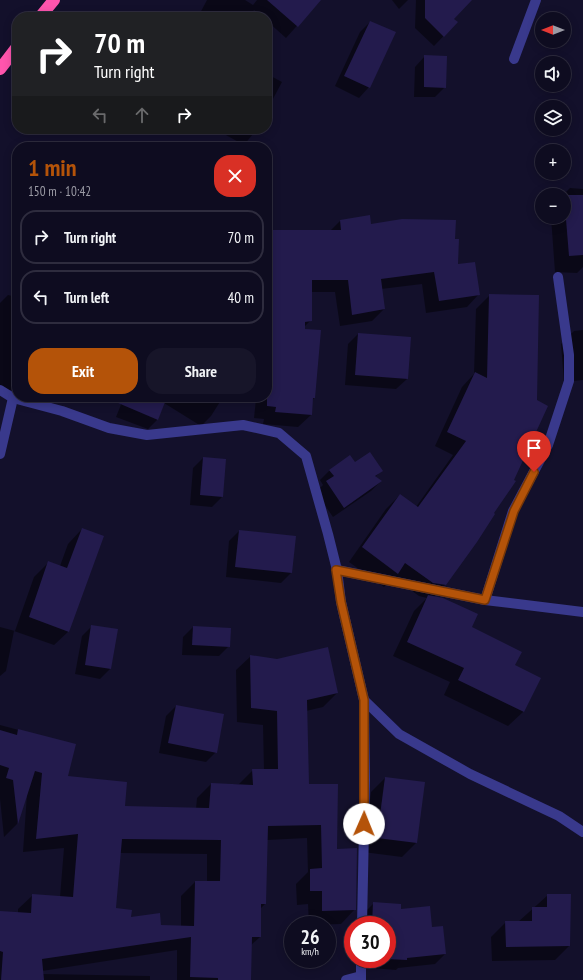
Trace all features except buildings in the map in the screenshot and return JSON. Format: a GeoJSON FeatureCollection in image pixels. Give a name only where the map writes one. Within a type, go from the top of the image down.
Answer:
{"type":"FeatureCollection","features":[{"type":"Feature","properties":{"kind":"highway"},"geometry":{"type":"LineString","coordinates":[[44,12],[54,0]]}},
{"type":"Feature","properties":{"kind":"highway"},"geometry":{"type":"LineString","coordinates":[[0,69],[12,53]]}},
{"type":"Feature","properties":{"kind":"street"},"geometry":{"type":"LineString","coordinates":[[514,59],[536,0]]}},
{"type":"Feature","properties":{"kind":"street"},"geometry":{"type":"LineString","coordinates":[[485,600],[514,511],[548,445],[569,380],[569,355],[558,276]]}},
{"type":"Feature","properties":{"kind":"street"},"geometry":{"type":"LineString","coordinates":[[0,390],[12,397]]}},
{"type":"Feature","properties":{"kind":"street"},"geometry":{"type":"LineString","coordinates":[[0,454],[12,402]]}},
{"type":"Feature","properties":{"kind":"street"},"geometry":{"type":"LineString","coordinates":[[28,402],[62,411],[109,428],[146,435],[243,425],[279,434],[306,456],[328,534],[341,602],[364,700],[365,780],[362,916]]}},
{"type":"Feature","properties":{"kind":"street"},"geometry":{"type":"LineString","coordinates":[[336,570],[485,600],[583,612]]}},
{"type":"Feature","properties":{"kind":"street"},"geometry":{"type":"LineString","coordinates":[[364,700],[400,734],[470,774],[559,816],[583,832]]}},
{"type":"Feature","properties":{"kind":"street"},"geometry":{"type":"LineString","coordinates":[[346,980],[361,978],[362,968]]}},
{"type":"Feature","properties":{"kind":"route"},"geometry":{"type":"LineString","coordinates":[[364,824],[364,700],[341,602],[336,570],[485,600],[514,511],[534,472]]}}]}
